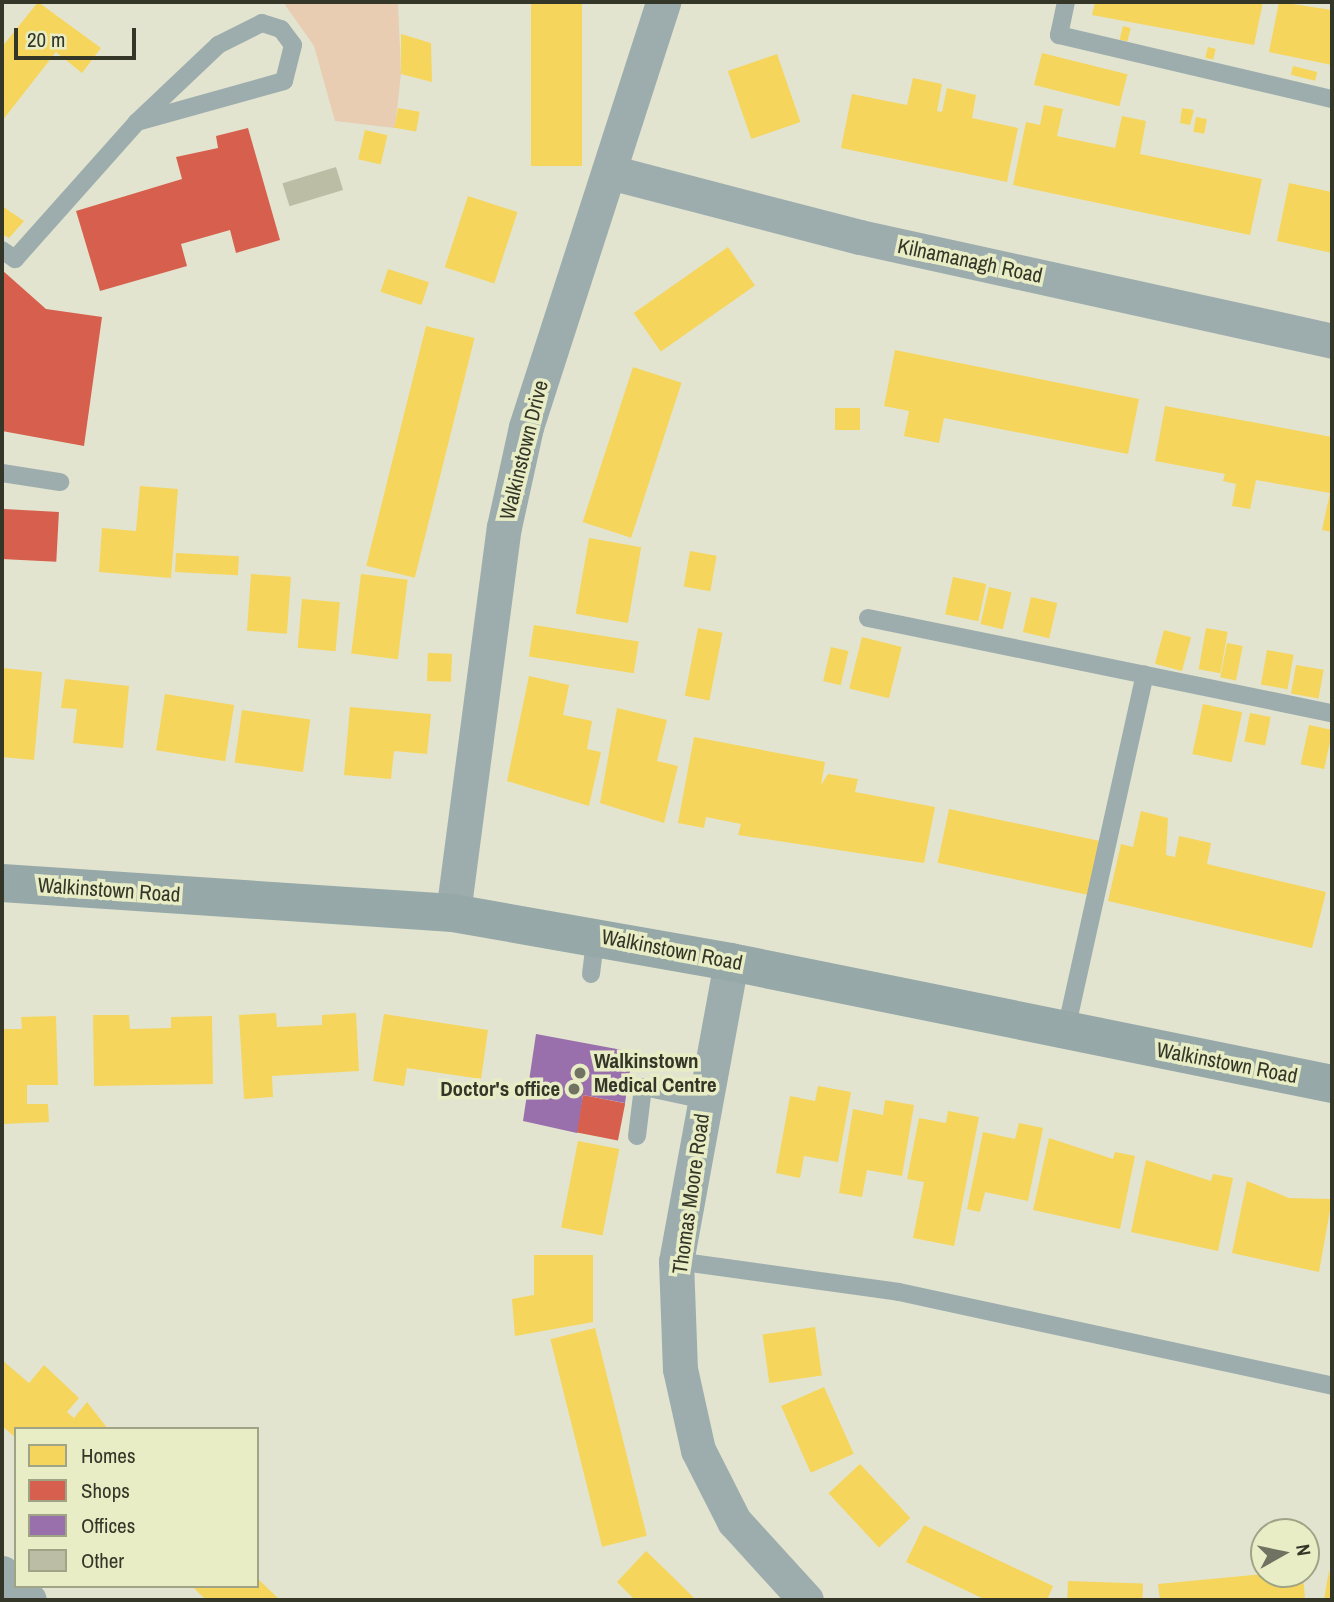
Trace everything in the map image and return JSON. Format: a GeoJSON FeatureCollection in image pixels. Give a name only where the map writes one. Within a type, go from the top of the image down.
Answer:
{"type":"FeatureCollection","features":[{"type":"Feature","properties":{"kind":"main road","name":"Walkinstown Road"},"geometry":{"type":"LineString","coordinates":[[2,883],[453,913],[596,936],[731,962],[1332,1084]]}},
{"type":"Feature","properties":{"kind":"street","name":"Walkinstown Drive"},"geometry":{"type":"LineString","coordinates":[[453,913],[517,464],[663,2]]}},
{"type":"Feature","properties":{"kind":"street","name":"Kilnamanagh Road"},"geometry":{"type":"LineString","coordinates":[[610,172],[860,237],[1332,341]]}},
{"type":"Feature","properties":{"kind":"street","name":"Thomas Moore Road"},"geometry":{"type":"LineString","coordinates":[[731,962],[676,1261],[680,1368],[698,1450],[734,1521],[806,1600]]}},
{"type":"Feature","properties":{"kind":"lane"},"geometry":{"type":"LineString","coordinates":[[1066,2],[1059,35],[1332,99]]}},
{"type":"Feature","properties":{"kind":"lane"},"geometry":{"type":"LineString","coordinates":[[2,250],[15,259],[137,122],[240,30],[262,23],[281,29],[293,45],[292,67],[271,88],[137,122]]}},
{"type":"Feature","properties":{"kind":"lane"},"geometry":{"type":"LineString","coordinates":[[2,472],[60,482]]}},
{"type":"Feature","properties":{"kind":"lane"},"geometry":{"type":"LineString","coordinates":[[867,618],[1332,713]]}},
{"type":"Feature","properties":{"kind":"lane"},"geometry":{"type":"LineString","coordinates":[[1066,1030],[1145,675]]}},
{"type":"Feature","properties":{"kind":"lane"},"geometry":{"type":"LineString","coordinates":[[591,974],[596,936]]}},
{"type":"Feature","properties":{"kind":"lane"},"geometry":{"type":"LineString","coordinates":[[636,1136],[643,1091],[705,1100]]}},
{"type":"Feature","properties":{"kind":"lane"},"geometry":{"type":"LineString","coordinates":[[676,1261],[899,1292],[1332,1386]]}},
{"type":"Feature","properties":{"kind":"shaded area"},"geometry":{"type":"Polygon","coordinates":[[[283,2],[398,2],[401,74],[395,128],[335,121],[314,46],[283,2]]]}},
{"type":"Feature","properties":{"kind":"building: Homes"},"geometry":{"type":"Polygon","coordinates":[[[38,2],[101,48],[82,73],[56,52],[2,121],[2,47],[38,2]]]}},
{"type":"Feature","properties":{"kind":"building: Homes"},"geometry":{"type":"Polygon","coordinates":[[[531,2],[582,2],[582,166],[531,166],[531,2]]]}},
{"type":"Feature","properties":{"kind":"building: Homes"},"geometry":{"type":"Polygon","coordinates":[[[1095,2],[1263,2],[1254,45],[1092,15],[1095,2]]]}},
{"type":"Feature","properties":{"kind":"building: Homes"},"geometry":{"type":"Polygon","coordinates":[[[1279,2],[1332,10],[1332,65],[1269,52],[1279,2]]]}},
{"type":"Feature","properties":{"kind":"building: Homes"},"geometry":{"type":"Polygon","coordinates":[[[1123,26],[1131,28],[1127,42],[1120,40],[1123,26]]]}},
{"type":"Feature","properties":{"kind":"building: Homes"},"geometry":{"type":"Polygon","coordinates":[[[401,34],[431,43],[432,82],[401,74],[401,34]]]}},
{"type":"Feature","properties":{"kind":"building: Homes"},"geometry":{"type":"Polygon","coordinates":[[[1208,47],[1216,49],[1213,60],[1205,58],[1208,47]]]}},
{"type":"Feature","properties":{"kind":"building: Homes"},"geometry":{"type":"Polygon","coordinates":[[[1042,53],[1127,74],[1119,106],[1034,85],[1042,53]]]}},
{"type":"Feature","properties":{"kind":"building: Homes"},"geometry":{"type":"Polygon","coordinates":[[[777,54],[800,122],[751,139],[728,71],[777,54]]]}},
{"type":"Feature","properties":{"kind":"building: Homes"},"geometry":{"type":"Polygon","coordinates":[[[1293,66],[1317,72],[1315,81],[1291,75],[1293,66]]]}},
{"type":"Feature","properties":{"kind":"building: Homes"},"geometry":{"type":"Polygon","coordinates":[[[913,78],[942,84],[937,111],[942,112],[947,88],[976,95],[972,118],[1018,128],[1007,182],[841,148],[852,94],[907,105],[913,78]]]}},
{"type":"Feature","properties":{"kind":"building: Homes"},"geometry":{"type":"Polygon","coordinates":[[[1044,105],[1063,109],[1057,136],[1115,148],[1122,116],[1146,121],[1140,154],[1262,179],[1250,235],[1013,185],[1026,122],[1040,125],[1044,105]]]}},
{"type":"Feature","properties":{"kind":"building: Homes"},"geometry":{"type":"Polygon","coordinates":[[[398,108],[420,112],[416,132],[395,128],[398,108]]]}},
{"type":"Feature","properties":{"kind":"building: Homes"},"geometry":{"type":"Polygon","coordinates":[[[1182,108],[1194,110],[1190,125],[1180,123],[1182,108]]]}},
{"type":"Feature","properties":{"kind":"building: Homes"},"geometry":{"type":"Polygon","coordinates":[[[1196,117],[1207,119],[1204,134],[1193,132],[1196,117]]]}},
{"type":"Feature","properties":{"kind":"building: Homes"},"geometry":{"type":"Polygon","coordinates":[[[365,130],[387,135],[381,164],[358,159],[365,130]]]}},
{"type":"Feature","properties":{"kind":"building: Homes"},"geometry":{"type":"Polygon","coordinates":[[[1289,183],[1332,192],[1332,253],[1277,241],[1289,183]]]}},
{"type":"Feature","properties":{"kind":"building: Homes"},"geometry":{"type":"Polygon","coordinates":[[[468,196],[517,212],[494,283],[445,267],[468,196]]]}},
{"type":"Feature","properties":{"kind":"building: Homes"},"geometry":{"type":"Polygon","coordinates":[[[2,206],[24,221],[9,238],[2,234],[2,206]]]}},
{"type":"Feature","properties":{"kind":"building: Homes"},"geometry":{"type":"Polygon","coordinates":[[[728,247],[755,286],[661,351],[634,313],[728,247]]]}},
{"type":"Feature","properties":{"kind":"building: Homes"},"geometry":{"type":"Polygon","coordinates":[[[388,269],[429,282],[421,305],[381,292],[388,269]]]}},
{"type":"Feature","properties":{"kind":"building: Homes"},"geometry":{"type":"Polygon","coordinates":[[[426,326],[475,338],[415,578],[366,566],[426,326]]]}},
{"type":"Feature","properties":{"kind":"building: Homes"},"geometry":{"type":"Polygon","coordinates":[[[895,350],[1139,399],[1128,454],[944,418],[939,443],[904,436],[909,411],[884,406],[895,350]]]}},
{"type":"Feature","properties":{"kind":"building: Homes"},"geometry":{"type":"Polygon","coordinates":[[[633,367],[682,383],[631,538],[583,522],[633,367]]]}},
{"type":"Feature","properties":{"kind":"building: Homes"},"geometry":{"type":"Polygon","coordinates":[[[1165,406],[1332,437],[1332,532],[1322,530],[1330,493],[1256,480],[1250,509],[1232,506],[1236,484],[1223,481],[1225,474],[1155,461],[1165,406]]]}},
{"type":"Feature","properties":{"kind":"building: Homes"},"geometry":{"type":"Polygon","coordinates":[[[835,408],[860,408],[860,430],[835,430],[835,408]]]}},
{"type":"Feature","properties":{"kind":"building: Homes"},"geometry":{"type":"Polygon","coordinates":[[[140,486],[178,489],[171,578],[99,572],[102,528],[136,531],[140,486]]]}},
{"type":"Feature","properties":{"kind":"building: Homes"},"geometry":{"type":"Polygon","coordinates":[[[589,538],[641,547],[628,623],[576,614],[589,538]]]}},
{"type":"Feature","properties":{"kind":"building: Homes"},"geometry":{"type":"Polygon","coordinates":[[[690,551],[717,556],[710,591],[684,586],[690,551]]]}},
{"type":"Feature","properties":{"kind":"building: Homes"},"geometry":{"type":"Polygon","coordinates":[[[176,553],[239,556],[238,575],[175,572],[176,553]]]}},
{"type":"Feature","properties":{"kind":"building: Homes"},"geometry":{"type":"Polygon","coordinates":[[[251,574],[291,577],[287,634],[247,631],[251,574]]]}},
{"type":"Feature","properties":{"kind":"building: Homes"},"geometry":{"type":"Polygon","coordinates":[[[361,574],[408,580],[398,659],[351,653],[361,574]]]}},
{"type":"Feature","properties":{"kind":"building: Homes"},"geometry":{"type":"Polygon","coordinates":[[[953,577],[986,584],[978,621],[945,614],[953,577]]]}},
{"type":"Feature","properties":{"kind":"building: Homes"},"geometry":{"type":"Polygon","coordinates":[[[989,587],[1011,592],[1003,629],[980,624],[989,587]]]}},
{"type":"Feature","properties":{"kind":"building: Homes"},"geometry":{"type":"Polygon","coordinates":[[[1031,597],[1057,603],[1049,638],[1023,632],[1031,597]]]}},
{"type":"Feature","properties":{"kind":"building: Homes"},"geometry":{"type":"Polygon","coordinates":[[[302,599],[340,602],[336,651],[298,648],[302,599]]]}},
{"type":"Feature","properties":{"kind":"building: Homes"},"geometry":{"type":"Polygon","coordinates":[[[534,625],[639,642],[634,673],[529,657],[534,625]]]}},
{"type":"Feature","properties":{"kind":"building: Homes"},"geometry":{"type":"Polygon","coordinates":[[[698,628],[723,633],[709,701],[685,696],[698,628]]]}},
{"type":"Feature","properties":{"kind":"building: Homes"},"geometry":{"type":"Polygon","coordinates":[[[1206,628],[1228,632],[1220,673],[1199,669],[1206,628]]]}},
{"type":"Feature","properties":{"kind":"building: Homes"},"geometry":{"type":"Polygon","coordinates":[[[1164,630],[1191,637],[1182,671],[1155,664],[1164,630]]]}},
{"type":"Feature","properties":{"kind":"building: Homes"},"geometry":{"type":"Polygon","coordinates":[[[862,637],[902,647],[889,698],[849,688],[862,637]]]}},
{"type":"Feature","properties":{"kind":"building: Homes"},"geometry":{"type":"Polygon","coordinates":[[[1227,643],[1243,646],[1236,680],[1220,677],[1227,643]]]}},
{"type":"Feature","properties":{"kind":"building: Homes"},"geometry":{"type":"Polygon","coordinates":[[[831,647],[849,651],[841,685],[823,681],[831,647]]]}},
{"type":"Feature","properties":{"kind":"building: Homes"},"geometry":{"type":"Polygon","coordinates":[[[1267,650],[1294,655],[1288,689],[1261,684],[1267,650]]]}},
{"type":"Feature","properties":{"kind":"building: Homes"},"geometry":{"type":"Polygon","coordinates":[[[428,653],[452,654],[451,682],[427,681],[428,653]]]}},
{"type":"Feature","properties":{"kind":"building: Homes"},"geometry":{"type":"Polygon","coordinates":[[[1296,665],[1324,670],[1319,698],[1291,694],[1296,665]]]}},
{"type":"Feature","properties":{"kind":"building: Homes"},"geometry":{"type":"Polygon","coordinates":[[[2,668],[42,672],[34,760],[2,757],[2,668]]]}},
{"type":"Feature","properties":{"kind":"building: Homes"},"geometry":{"type":"Polygon","coordinates":[[[529,676],[569,685],[563,715],[592,721],[587,749],[601,752],[589,806],[507,781],[529,676]]]}},
{"type":"Feature","properties":{"kind":"building: Homes"},"geometry":{"type":"Polygon","coordinates":[[[65,679],[129,686],[123,748],[73,743],[77,709],[61,708],[65,679]]]}},
{"type":"Feature","properties":{"kind":"building: Homes"},"geometry":{"type":"Polygon","coordinates":[[[165,694],[234,705],[225,761],[156,750],[165,694]]]}},
{"type":"Feature","properties":{"kind":"building: Homes"},"geometry":{"type":"Polygon","coordinates":[[[1203,704],[1242,712],[1232,762],[1192,754],[1203,704]]]}},
{"type":"Feature","properties":{"kind":"building: Homes"},"geometry":{"type":"Polygon","coordinates":[[[350,707],[431,714],[427,754],[394,751],[391,779],[344,775],[350,707]]]}},
{"type":"Feature","properties":{"kind":"building: Homes"},"geometry":{"type":"Polygon","coordinates":[[[617,708],[667,720],[657,761],[678,766],[664,823],[600,803],[617,708]]]}},
{"type":"Feature","properties":{"kind":"building: Homes"},"geometry":{"type":"Polygon","coordinates":[[[242,710],[310,720],[303,772],[235,762],[242,710]]]}},
{"type":"Feature","properties":{"kind":"building: Homes"},"geometry":{"type":"Polygon","coordinates":[[[1250,713],[1271,717],[1265,745],[1244,741],[1250,713]]]}},
{"type":"Feature","properties":{"kind":"building: Homes"},"geometry":{"type":"Polygon","coordinates":[[[1309,725],[1332,730],[1324,769],[1301,764],[1309,725]]]}},
{"type":"Feature","properties":{"kind":"building: Homes"},"geometry":{"type":"Polygon","coordinates":[[[694,737],[825,762],[821,785],[828,774],[858,779],[855,792],[935,807],[924,863],[738,835],[741,824],[706,817],[704,828],[678,823],[694,737]]]}},
{"type":"Feature","properties":{"kind":"building: Homes"},"geometry":{"type":"Polygon","coordinates":[[[949,809],[1104,842],[1092,896],[938,863],[949,809]]]}},
{"type":"Feature","properties":{"kind":"building: Homes"},"geometry":{"type":"Polygon","coordinates":[[[1141,811],[1168,818],[1166,855],[1175,857],[1179,836],[1211,843],[1207,864],[1326,892],[1312,948],[1108,901],[1121,844],[1133,847],[1141,811]]]}},
{"type":"Feature","properties":{"kind":"building: Homes"},"geometry":{"type":"Polygon","coordinates":[[[276,1013],[277,1027],[322,1025],[322,1015],[356,1013],[359,1071],[272,1076],[273,1097],[244,1099],[239,1015],[276,1013]]]}},
{"type":"Feature","properties":{"kind":"building: Homes"},"geometry":{"type":"Polygon","coordinates":[[[384,1014],[488,1030],[481,1079],[407,1068],[404,1086],[373,1081],[384,1014]]]}},
{"type":"Feature","properties":{"kind":"building: Homes"},"geometry":{"type":"Polygon","coordinates":[[[93,1015],[129,1015],[130,1029],[171,1028],[171,1017],[212,1016],[213,1084],[94,1086],[93,1015]]]}},
{"type":"Feature","properties":{"kind":"building: Homes"},"geometry":{"type":"Polygon","coordinates":[[[56,1016],[58,1085],[27,1085],[27,1104],[48,1104],[49,1122],[2,1124],[2,1029],[22,1029],[21,1017],[56,1016]]]}},
{"type":"Feature","properties":{"kind":"building: Homes"},"geometry":{"type":"Polygon","coordinates":[[[818,1086],[851,1092],[838,1162],[804,1156],[800,1178],[776,1173],[790,1096],[815,1101],[818,1086]]]}},
{"type":"Feature","properties":{"kind":"building: Homes"},"geometry":{"type":"Polygon","coordinates":[[[885,1100],[914,1105],[902,1176],[867,1170],[862,1197],[839,1193],[853,1109],[883,1115],[885,1100]]]}},
{"type":"Feature","properties":{"kind":"building: Homes"},"geometry":{"type":"Polygon","coordinates":[[[948,1111],[979,1117],[954,1246],[913,1238],[924,1182],[907,1179],[919,1118],[946,1123],[948,1111]]]}},
{"type":"Feature","properties":{"kind":"building: Homes"},"geometry":{"type":"Polygon","coordinates":[[[1019,1123],[1043,1128],[1028,1201],[985,1192],[980,1212],[967,1209],[983,1132],[1015,1139],[1019,1123]]]}},
{"type":"Feature","properties":{"kind":"building: Homes"},"geometry":{"type":"Polygon","coordinates":[[[1049,1138],[1113,1159],[1115,1152],[1135,1156],[1120,1229],[1033,1210],[1049,1138]]]}},
{"type":"Feature","properties":{"kind":"building: Homes"},"geometry":{"type":"Polygon","coordinates":[[[578,1141],[619,1149],[602,1235],[561,1227],[578,1141]]]}},
{"type":"Feature","properties":{"kind":"building: Homes"},"geometry":{"type":"Polygon","coordinates":[[[1146,1160],[1211,1181],[1213,1174],[1233,1178],[1218,1251],[1131,1232],[1146,1160]]]}},
{"type":"Feature","properties":{"kind":"building: Homes"},"geometry":{"type":"Polygon","coordinates":[[[1247,1181],[1289,1198],[1332,1199],[1319,1272],[1232,1253],[1247,1181]]]}},
{"type":"Feature","properties":{"kind":"building: Homes"},"geometry":{"type":"Polygon","coordinates":[[[534,1255],[593,1255],[593,1322],[515,1336],[512,1299],[534,1295],[534,1255]]]}},
{"type":"Feature","properties":{"kind":"building: Homes"},"geometry":{"type":"Polygon","coordinates":[[[815,1327],[822,1376],[769,1383],[763,1334],[815,1327]]]}},
{"type":"Feature","properties":{"kind":"building: Homes"},"geometry":{"type":"Polygon","coordinates":[[[595,1328],[647,1536],[602,1547],[550,1339],[595,1328]]]}},
{"type":"Feature","properties":{"kind":"building: Homes"},"geometry":{"type":"Polygon","coordinates":[[[2,1360],[29,1383],[44,1365],[79,1398],[67,1412],[74,1418],[87,1402],[106,1427],[14,1427],[14,1436],[2,1426],[2,1360]]]}},
{"type":"Feature","properties":{"kind":"building: Homes"},"geometry":{"type":"Polygon","coordinates":[[[824,1387],[854,1454],[811,1473],[781,1406],[824,1387]]]}},
{"type":"Feature","properties":{"kind":"building: Homes"},"geometry":{"type":"Polygon","coordinates":[[[860,1464],[910,1518],[879,1547],[829,1493],[860,1464]]]}},
{"type":"Feature","properties":{"kind":"building: Homes"},"geometry":{"type":"Polygon","coordinates":[[[924,1525],[1053,1586],[1047,1600],[986,1600],[906,1562],[924,1525]]]}},
{"type":"Feature","properties":{"kind":"building: Homes"},"geometry":{"type":"Polygon","coordinates":[[[646,1551],[696,1600],[635,1600],[617,1582],[646,1551]]]}},
{"type":"Feature","properties":{"kind":"building: Homes"},"geometry":{"type":"Polygon","coordinates":[[[1329,1570],[1332,1600],[1324,1600],[1329,1570]]]}},
{"type":"Feature","properties":{"kind":"building: Homes"},"geometry":{"type":"Polygon","coordinates":[[[1250,1575],[1250,1588],[1304,1588],[1305,1600],[1160,1600],[1158,1584],[1250,1575]]]}},
{"type":"Feature","properties":{"kind":"building: Homes"},"geometry":{"type":"Polygon","coordinates":[[[259,1580],[280,1600],[206,1600],[194,1588],[259,1588],[259,1580]]]}},
{"type":"Feature","properties":{"kind":"building: Homes"},"geometry":{"type":"Polygon","coordinates":[[[1068,1581],[1143,1584],[1142,1600],[1067,1600],[1068,1581]]]}},
{"type":"Feature","properties":{"kind":"building: Shops"},"geometry":{"type":"Polygon","coordinates":[[[248,128],[280,240],[236,253],[230,230],[181,244],[187,266],[100,291],[76,211],[182,179],[176,157],[218,148],[216,136],[248,128]]]}},
{"type":"Feature","properties":{"kind":"building: Shops"},"geometry":{"type":"Polygon","coordinates":[[[2,270],[46,309],[102,317],[84,446],[2,431],[2,270]]]}},
{"type":"Feature","properties":{"kind":"building: Shops"},"geometry":{"type":"Polygon","coordinates":[[[4,509],[59,512],[56,562],[2,559],[4,509]]]}},
{"type":"Feature","properties":{"kind":"building: Shops"},"geometry":{"type":"Polygon","coordinates":[[[583,1095],[625,1103],[618,1141],[576,1132],[583,1095]]]}},
{"type":"Feature","properties":{"kind":"building: Offices","name":"Walkinstown Medical Centre"},"geometry":{"type":"Polygon","coordinates":[[[536,1034],[633,1052],[625,1103],[583,1095],[577,1133],[523,1121],[536,1034]]]}},
{"type":"Feature","properties":{"kind":"building: Other"},"geometry":{"type":"Polygon","coordinates":[[[336,167],[343,190],[289,206],[282,183],[336,167]]]}},
{"type":"Feature","properties":{"kind":"place","name":"Walkinstown Medical Centre"},"geometry":{"type":"Point","coordinates":[580,1073]}},
{"type":"Feature","properties":{"kind":"place","name":"Doctor's office"},"geometry":{"type":"Point","coordinates":[574,1089]}}]}
